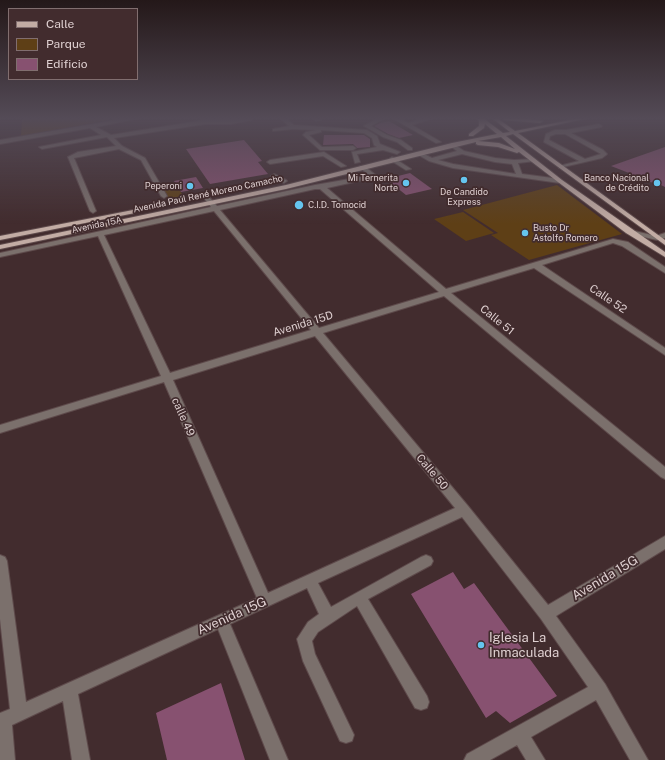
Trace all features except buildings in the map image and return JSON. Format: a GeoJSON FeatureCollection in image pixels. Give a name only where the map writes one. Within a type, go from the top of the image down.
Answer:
{"type":"FeatureCollection","features":[{"type":"Feature","properties":{"kind":"main road","name":"Avenida Paúl René Moreno Camacho"},"geometry":{"type":"LineString","coordinates":[[0,238],[213,198],[286,187],[393,153]]}},
{"type":"Feature","properties":{"kind":"main road","name":"Avenida Paúl René Moreno Camacho"},"geometry":{"type":"LineString","coordinates":[[0,247],[213,198],[343,166],[392,160],[416,153]]}},
{"type":"Feature","properties":{"kind":"main road"},"geometry":{"type":"LineString","coordinates":[[542,153],[665,243]]}},
{"type":"Feature","properties":{"kind":"main road"},"geometry":{"type":"LineString","coordinates":[[526,154],[629,231],[665,255]]}},
{"type":"Feature","properties":{"kind":"street"},"geometry":{"type":"LineString","coordinates":[[81,153],[71,157],[93,211]]}},
{"type":"Feature","properties":{"kind":"street"},"geometry":{"type":"LineString","coordinates":[[132,153],[143,159],[164,196]]}},
{"type":"Feature","properties":{"kind":"street"},"geometry":{"type":"LineString","coordinates":[[355,153],[360,165],[374,176]]}},
{"type":"Feature","properties":{"kind":"street"},"geometry":{"type":"LineString","coordinates":[[419,153],[431,160],[473,170],[560,180]]}},
{"type":"Feature","properties":{"kind":"street"},"geometry":{"type":"LineString","coordinates":[[431,160],[456,153]]}},
{"type":"Feature","properties":{"kind":"street"},"geometry":{"type":"LineString","coordinates":[[468,153],[514,162],[533,160]]}},
{"type":"Feature","properties":{"kind":"street"},"geometry":{"type":"LineString","coordinates":[[569,153],[581,160]]}},
{"type":"Feature","properties":{"kind":"street"},"geometry":{"type":"LineString","coordinates":[[558,165],[603,156],[604,153]]}},
{"type":"Feature","properties":{"kind":"street"},"geometry":{"type":"LineString","coordinates":[[270,162],[324,154],[343,166]]}},
{"type":"Feature","properties":{"kind":"street"},"geometry":{"type":"LineString","coordinates":[[473,170],[486,158]]}},
{"type":"Feature","properties":{"kind":"street"},"geometry":{"type":"LineString","coordinates":[[392,160],[408,169]]}},
{"type":"Feature","properties":{"kind":"street"},"geometry":{"type":"LineString","coordinates":[[514,162],[520,176]]}},
{"type":"Feature","properties":{"kind":"street"},"geometry":{"type":"LineString","coordinates":[[274,176],[284,181]]}},
{"type":"Feature","properties":{"kind":"street","name":"Avenida 15A"},"geometry":{"type":"LineString","coordinates":[[0,255],[100,233],[213,198],[318,187],[361,179]]}},
{"type":"Feature","properties":{"kind":"street","name":"Calle 51"},"geometry":{"type":"LineString","coordinates":[[318,187],[665,474]]}},
{"type":"Feature","properties":{"kind":"street","name":"Calle 50"},"geometry":{"type":"LineString","coordinates":[[213,198],[317,332],[464,510],[546,614],[599,690],[639,760]]}},
{"type":"Feature","properties":{"kind":"street"},"geometry":{"type":"LineString","coordinates":[[629,231],[657,238],[665,235]]}},
{"type":"Feature","properties":{"kind":"street","name":"calle 49"},"geometry":{"type":"LineString","coordinates":[[100,233],[167,378],[265,601]]}},
{"type":"Feature","properties":{"kind":"street","name":"Avenida 15D"},"geometry":{"type":"LineString","coordinates":[[0,429],[537,266],[613,241],[625,244],[665,271]]}},
{"type":"Feature","properties":{"kind":"street","name":"Calle 52"},"geometry":{"type":"LineString","coordinates":[[537,266],[665,352]]}},
{"type":"Feature","properties":{"kind":"street","name":"Avenida 15G"},"geometry":{"type":"LineString","coordinates":[[1,721],[464,510]]}},
{"type":"Feature","properties":{"kind":"street","name":"Avenida 15G"},"geometry":{"type":"LineString","coordinates":[[546,614],[665,542]]}},
{"type":"Feature","properties":{"kind":"street"},"geometry":{"type":"LineString","coordinates":[[0,561],[19,713]]}},
{"type":"Feature","properties":{"kind":"street"},"geometry":{"type":"LineString","coordinates":[[346,735],[308,656],[304,644],[306,634],[328,616],[359,597],[426,561]]}},
{"type":"Feature","properties":{"kind":"street"},"geometry":{"type":"LineString","coordinates":[[310,581],[328,616]]}},
{"type":"Feature","properties":{"kind":"street"},"geometry":{"type":"LineString","coordinates":[[359,597],[421,702]]}},
{"type":"Feature","properties":{"kind":"street"},"geometry":{"type":"LineString","coordinates":[[222,621],[279,760]]}},
{"type":"Feature","properties":{"kind":"street"},"geometry":{"type":"LineString","coordinates":[[69,690],[81,760]]}},
{"type":"Feature","properties":{"kind":"street"},"geometry":{"type":"LineString","coordinates":[[473,760],[599,690]]}},
{"type":"Feature","properties":{"kind":"street"},"geometry":{"type":"LineString","coordinates":[[1,721],[6,760]]}},
{"type":"Feature","properties":{"kind":"street"},"geometry":{"type":"LineString","coordinates":[[520,734],[536,760]]}},
{"type":"Feature","properties":{"kind":"green space"},"geometry":{"type":"Polygon","coordinates":[[[177,185],[183,196],[167,199],[161,187],[177,185]]]}},
{"type":"Feature","properties":{"kind":"green space"},"geometry":{"type":"Polygon","coordinates":[[[557,185],[622,234],[529,260],[491,235],[498,233],[463,210],[557,185]]]}},
{"type":"Feature","properties":{"kind":"green space"},"geometry":{"type":"Polygon","coordinates":[[[463,212],[494,233],[466,241],[434,219],[463,212]]]}},
{"type":"Feature","properties":{"kind":"place","name":"De Candido Express"},"geometry":{"type":"Point","coordinates":[464,180]}},
{"type":"Feature","properties":{"kind":"place","name":"Mi Ternerita Norte"},"geometry":{"type":"Point","coordinates":[406,183]}},
{"type":"Feature","properties":{"kind":"place","name":"Banco Nacional de Crédito"},"geometry":{"type":"Point","coordinates":[657,183]}},
{"type":"Feature","properties":{"kind":"place","name":"Peperoni"},"geometry":{"type":"Point","coordinates":[190,186]}},
{"type":"Feature","properties":{"kind":"place","name":"C.I.D. Tomocid"},"geometry":{"type":"Point","coordinates":[299,205]}},
{"type":"Feature","properties":{"kind":"place","name":"Busto Dr Astolfo Romero"},"geometry":{"type":"Point","coordinates":[525,233]}},
{"type":"Feature","properties":{"kind":"place","name":"Iglesia La Inmaculada"},"geometry":{"type":"Point","coordinates":[481,645]}}]}
